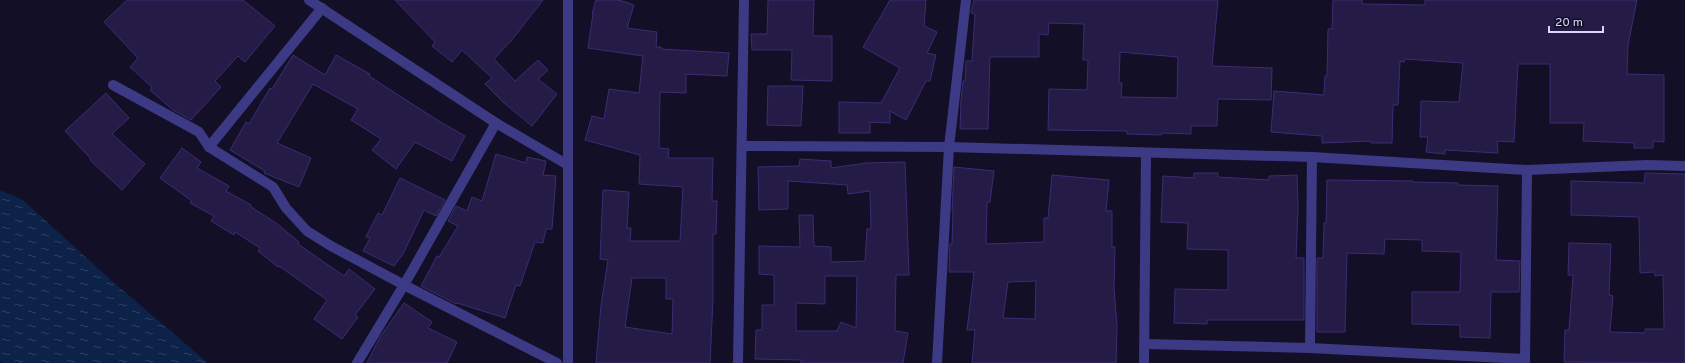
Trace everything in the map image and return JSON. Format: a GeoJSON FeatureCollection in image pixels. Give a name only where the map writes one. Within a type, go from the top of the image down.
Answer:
{"type":"FeatureCollection","features":[{"type":"Feature","properties":{"kind":"street"},"geometry":{"type":"LineString","coordinates":[[309,0],[496,124],[568,166]]}},
{"type":"Feature","properties":{"kind":"street"},"geometry":{"type":"LineString","coordinates":[[568,0],[568,363]]}},
{"type":"Feature","properties":{"kind":"street"},"geometry":{"type":"LineString","coordinates":[[738,363],[744,0]]}},
{"type":"Feature","properties":{"kind":"street"},"geometry":{"type":"LineString","coordinates":[[937,363],[949,147],[966,0]]}},
{"type":"Feature","properties":{"kind":"street"},"geometry":{"type":"LineString","coordinates":[[209,147],[322,8]]}},
{"type":"Feature","properties":{"kind":"street"},"geometry":{"type":"LineString","coordinates":[[113,85],[199,132],[209,147],[273,187],[286,208],[307,231],[331,246],[404,285],[557,363]]}},
{"type":"Feature","properties":{"kind":"street"},"geometry":{"type":"LineString","coordinates":[[357,363],[404,285],[496,124]]}},
{"type":"Feature","properties":{"kind":"street"},"geometry":{"type":"LineString","coordinates":[[742,146],[949,147],[1312,158],[1527,170],[1685,166]]}},
{"type":"Feature","properties":{"kind":"street"},"geometry":{"type":"LineString","coordinates":[[1144,363],[1146,153]]}},
{"type":"Feature","properties":{"kind":"street"},"geometry":{"type":"LineString","coordinates":[[1310,348],[1312,158]]}},
{"type":"Feature","properties":{"kind":"street"},"geometry":{"type":"LineString","coordinates":[[1145,344],[1310,348],[1524,361],[1527,170]]}},
{"type":"Feature","properties":{"kind":"water"},"geometry":{"type":"Polygon","coordinates":[[[0,190],[23,200],[112,281],[208,363],[3,363],[0,361],[0,190]]]}},
{"type":"Feature","properties":{"kind":"building"},"geometry":{"type":"Polygon","coordinates":[[[127,0],[243,0],[275,26],[245,62],[238,56],[215,81],[221,87],[191,120],[173,110],[150,90],[152,87],[130,67],[138,58],[104,22],[127,0]]]}},
{"type":"Feature","properties":{"kind":"building"},"geometry":{"type":"Polygon","coordinates":[[[395,0],[543,0],[511,41],[494,59],[515,81],[538,60],[548,70],[538,79],[557,94],[532,126],[504,103],[485,84],[492,78],[462,50],[452,62],[432,46],[435,42],[395,0]]]}},
{"type":"Feature","properties":{"kind":"building"},"geometry":{"type":"Polygon","coordinates":[[[596,0],[619,0],[634,5],[627,28],[657,32],[656,47],[661,47],[661,49],[729,53],[727,76],[686,74],[686,93],[660,92],[659,148],[669,149],[668,158],[713,158],[712,201],[717,201],[716,234],[713,234],[713,300],[710,363],[596,363],[601,305],[608,260],[600,259],[603,190],[629,192],[627,228],[631,228],[630,241],[680,241],[683,187],[639,184],[640,155],[585,140],[592,116],[604,119],[609,89],[639,93],[643,56],[588,48],[592,14],[596,0]],[[632,278],[625,327],[672,334],[673,299],[666,299],[666,278],[632,278]]]}},
{"type":"Feature","properties":{"kind":"building"},"geometry":{"type":"Polygon","coordinates":[[[768,0],[814,0],[813,36],[832,36],[832,81],[791,80],[792,50],[752,50],[751,34],[767,34],[768,0]]]}},
{"type":"Feature","properties":{"kind":"building"},"geometry":{"type":"Polygon","coordinates":[[[890,0],[926,0],[924,26],[937,32],[927,53],[936,55],[930,81],[926,81],[906,120],[890,111],[890,123],[870,122],[870,133],[839,133],[839,102],[881,103],[900,68],[863,47],[890,0]]]}},
{"type":"Feature","properties":{"kind":"building"},"geometry":{"type":"Polygon","coordinates":[[[974,0],[1218,0],[1212,66],[1272,68],[1271,100],[1218,99],[1217,126],[1191,126],[1191,134],[1162,133],[1161,135],[1127,134],[1127,131],[1048,130],[1049,89],[1087,90],[1088,60],[1083,60],[1084,24],[1049,23],[1048,35],[1039,34],[1039,57],[990,57],[988,129],[960,129],[961,100],[963,81],[965,81],[966,61],[972,61],[975,14],[971,13],[974,0]],[[1120,52],[1119,83],[1122,83],[1121,97],[1177,98],[1178,57],[1120,52]]]}},
{"type":"Feature","properties":{"kind":"building"},"geometry":{"type":"Polygon","coordinates":[[[1333,0],[1362,0],[1362,4],[1425,5],[1425,0],[1637,0],[1628,45],[1627,74],[1664,75],[1664,142],[1653,141],[1653,148],[1634,148],[1634,143],[1583,141],[1584,123],[1550,123],[1550,64],[1518,64],[1514,142],[1497,141],[1498,153],[1445,150],[1445,154],[1426,152],[1428,137],[1420,137],[1421,101],[1459,102],[1463,63],[1405,59],[1404,62],[1400,61],[1398,105],[1393,105],[1392,143],[1371,143],[1371,141],[1322,143],[1322,136],[1271,132],[1274,91],[1324,95],[1325,76],[1327,76],[1328,29],[1332,29],[1333,0]]]}},
{"type":"Feature","properties":{"kind":"building"},"geometry":{"type":"Polygon","coordinates":[[[293,55],[325,75],[336,55],[370,74],[369,76],[465,136],[452,161],[415,142],[396,169],[372,150],[381,139],[351,120],[358,109],[313,84],[277,143],[311,158],[299,187],[264,173],[265,171],[230,150],[246,122],[249,124],[270,88],[272,89],[293,55]]]}},
{"type":"Feature","properties":{"kind":"building"},"geometry":{"type":"Polygon","coordinates":[[[768,86],[803,86],[801,126],[767,125],[768,86]]]}},
{"type":"Feature","properties":{"kind":"building"},"geometry":{"type":"Polygon","coordinates":[[[106,93],[129,118],[112,134],[145,164],[122,190],[90,160],[91,159],[65,131],[106,93]]]}},
{"type":"Feature","properties":{"kind":"building"},"geometry":{"type":"Polygon","coordinates":[[[182,148],[201,162],[197,168],[229,186],[226,191],[251,205],[251,207],[276,223],[299,242],[298,244],[344,276],[349,269],[375,289],[355,315],[358,317],[342,339],[314,319],[327,300],[279,266],[278,267],[258,251],[260,248],[235,232],[234,235],[211,221],[214,216],[190,203],[192,201],[160,178],[182,148]]]}},
{"type":"Feature","properties":{"kind":"building"},"geometry":{"type":"Polygon","coordinates":[[[496,154],[526,163],[527,157],[546,161],[543,175],[556,176],[552,229],[546,229],[543,243],[535,242],[520,286],[516,285],[505,318],[457,303],[456,304],[421,286],[437,256],[439,257],[458,226],[448,221],[456,206],[467,211],[472,197],[482,201],[496,154]]]}},
{"type":"Feature","properties":{"kind":"building"},"geometry":{"type":"Polygon","coordinates":[[[800,159],[831,161],[831,168],[866,163],[905,162],[909,275],[896,275],[895,331],[908,333],[903,363],[801,363],[801,360],[755,359],[756,330],[762,330],[762,305],[774,305],[774,275],[759,274],[759,246],[800,247],[799,215],[813,215],[814,246],[831,247],[831,262],[865,261],[867,229],[871,229],[870,191],[848,194],[847,185],[788,181],[788,209],[759,210],[758,167],[799,166],[800,159]],[[825,276],[825,304],[796,303],[796,331],[837,331],[841,322],[856,328],[857,276],[825,276]]]}},
{"type":"Feature","properties":{"kind":"building"},"geometry":{"type":"Polygon","coordinates":[[[954,167],[994,171],[990,202],[987,202],[986,244],[1044,242],[1044,218],[1048,218],[1052,175],[1109,180],[1106,211],[1112,211],[1112,247],[1115,247],[1114,288],[1117,326],[1116,363],[972,363],[975,330],[967,330],[974,272],[949,272],[950,244],[952,244],[954,167]],[[1036,281],[1008,282],[1003,318],[1035,319],[1036,281]]]}},
{"type":"Feature","properties":{"kind":"building"},"geometry":{"type":"Polygon","coordinates":[[[1194,173],[1218,173],[1218,177],[1269,180],[1269,176],[1297,175],[1298,209],[1296,258],[1304,258],[1304,320],[1207,320],[1207,324],[1174,323],[1175,289],[1228,290],[1228,250],[1187,249],[1188,223],[1161,222],[1163,176],[1194,178],[1194,173]]]}},
{"type":"Feature","properties":{"kind":"building"},"geometry":{"type":"Polygon","coordinates":[[[1645,173],[1685,174],[1685,363],[1564,362],[1565,330],[1569,330],[1573,275],[1568,275],[1569,243],[1611,244],[1609,295],[1613,296],[1610,332],[1645,333],[1645,329],[1664,329],[1663,275],[1655,276],[1654,272],[1640,273],[1639,217],[1571,215],[1571,181],[1644,183],[1645,173]]]}},
{"type":"Feature","properties":{"kind":"building"},"geometry":{"type":"Polygon","coordinates":[[[400,178],[445,200],[436,216],[424,210],[403,254],[394,266],[363,251],[370,238],[366,237],[378,213],[382,215],[400,178]]]}},
{"type":"Feature","properties":{"kind":"building"},"geometry":{"type":"Polygon","coordinates":[[[1327,180],[1413,181],[1458,183],[1458,185],[1498,186],[1496,260],[1520,261],[1519,292],[1491,292],[1490,338],[1460,337],[1460,325],[1412,324],[1412,292],[1460,292],[1461,252],[1422,251],[1422,240],[1385,239],[1384,254],[1347,253],[1345,332],[1317,332],[1317,258],[1323,258],[1324,223],[1326,223],[1327,180]]]}},
{"type":"Feature","properties":{"kind":"building"},"geometry":{"type":"Polygon","coordinates":[[[404,303],[432,322],[428,328],[457,342],[447,363],[367,363],[380,337],[404,303]]]}}]}
